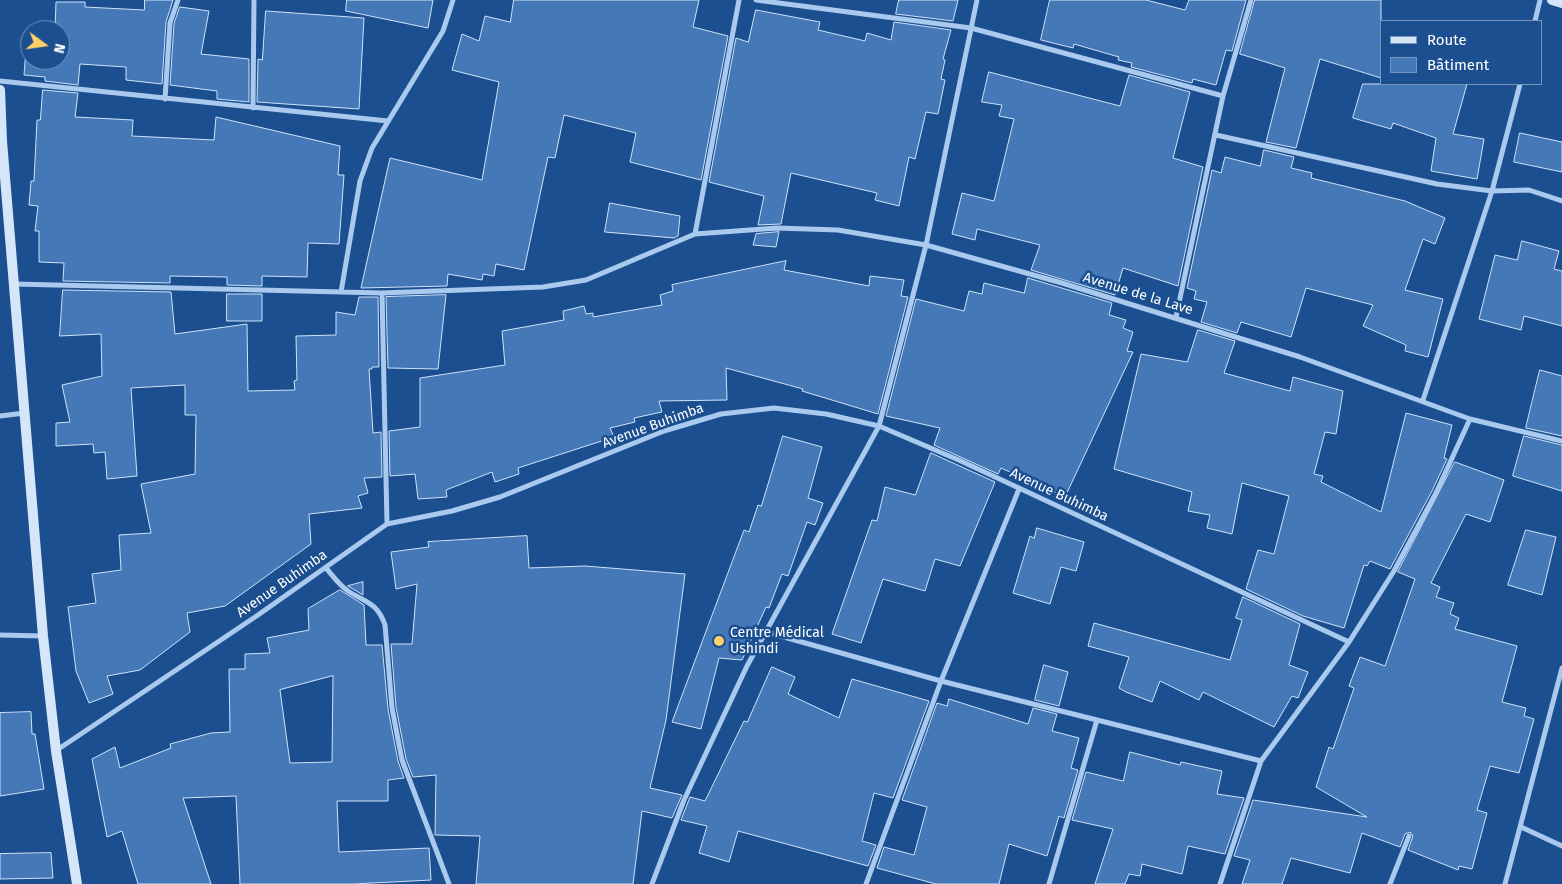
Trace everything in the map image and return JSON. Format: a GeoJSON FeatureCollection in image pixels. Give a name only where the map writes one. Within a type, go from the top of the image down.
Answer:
{"type":"FeatureCollection","features":[{"type":"Feature","properties":{"kind":"main road"},"geometry":{"type":"LineString","coordinates":[[1552,0],[1562,3]]}},
{"type":"Feature","properties":{"kind":"main road"},"geometry":{"type":"LineString","coordinates":[[0,90],[1,141],[26,413],[43,636],[56,751],[77,884]]}},
{"type":"Feature","properties":{"kind":"street"},"geometry":{"type":"LineString","coordinates":[[165,99],[170,23],[178,0]]}},
{"type":"Feature","properties":{"kind":"street"},"geometry":{"type":"LineString","coordinates":[[253,108],[254,0]]}},
{"type":"Feature","properties":{"kind":"street"},"geometry":{"type":"LineString","coordinates":[[340,292],[360,181],[372,148],[443,31],[454,0]]}},
{"type":"Feature","properties":{"kind":"street"},"geometry":{"type":"LineString","coordinates":[[695,234],[739,0]]}},
{"type":"Feature","properties":{"kind":"street"},"geometry":{"type":"LineString","coordinates":[[756,0],[971,28],[1223,96]]}},
{"type":"Feature","properties":{"kind":"street"},"geometry":{"type":"LineString","coordinates":[[652,884],[684,800],[747,666],[879,426],[926,246],[977,0]]}},
{"type":"Feature","properties":{"kind":"street"},"geometry":{"type":"LineString","coordinates":[[1176,317],[1223,96],[1251,0]]}},
{"type":"Feature","properties":{"kind":"street"},"geometry":{"type":"LineString","coordinates":[[1535,20],[1540,0]]}},
{"type":"Feature","properties":{"kind":"street"},"geometry":{"type":"LineString","coordinates":[[0,81],[388,121]]}},
{"type":"Feature","properties":{"kind":"street"},"geometry":{"type":"LineString","coordinates":[[1423,400],[1492,191],[1520,85]]}},
{"type":"Feature","properties":{"kind":"street"},"geometry":{"type":"LineString","coordinates":[[1216,135],[1438,184],[1492,191],[1529,190],[1562,201]]}},
{"type":"Feature","properties":{"kind":"street","name":"Avenue de la Lave"},"geometry":{"type":"LineString","coordinates":[[14,284],[382,293],[543,287],[586,280],[695,234],[777,228],[838,230],[926,246],[1176,317],[1300,356],[1470,418],[1562,441]]}},
{"type":"Feature","properties":{"kind":"street"},"geometry":{"type":"LineString","coordinates":[[382,293],[386,524]]}},
{"type":"Feature","properties":{"kind":"street","name":"Avenue Buhimba"},"geometry":{"type":"LineString","coordinates":[[56,751],[326,568],[386,524],[452,511],[500,497],[664,431],[721,414],[774,408],[826,414],[879,426],[961,461],[1349,642]]}},
{"type":"Feature","properties":{"kind":"street"},"geometry":{"type":"LineString","coordinates":[[0,416],[26,413]]}},
{"type":"Feature","properties":{"kind":"street"},"geometry":{"type":"LineString","coordinates":[[1220,884],[1262,761],[1349,642],[1399,563],[1436,493],[1470,418]]}},
{"type":"Feature","properties":{"kind":"street"},"geometry":{"type":"LineString","coordinates":[[866,884],[941,681],[1019,489]]}},
{"type":"Feature","properties":{"kind":"street"},"geometry":{"type":"LineString","coordinates":[[326,568],[341,586],[376,607],[381,614],[385,625],[392,708],[402,760],[449,884]]}},
{"type":"Feature","properties":{"kind":"street"},"geometry":{"type":"LineString","coordinates":[[766,632],[941,681],[1262,761]]}},
{"type":"Feature","properties":{"kind":"street"},"geometry":{"type":"LineString","coordinates":[[0,635],[43,636]]}},
{"type":"Feature","properties":{"kind":"street"},"geometry":{"type":"LineString","coordinates":[[1505,884],[1562,668]]}},
{"type":"Feature","properties":{"kind":"street"},"geometry":{"type":"LineString","coordinates":[[1049,884],[1097,720]]}},
{"type":"Feature","properties":{"kind":"street"},"geometry":{"type":"LineString","coordinates":[[1521,827],[1562,846]]}},
{"type":"Feature","properties":{"kind":"street"},"geometry":{"type":"LineString","coordinates":[[1390,884],[1409,836]]}},
{"type":"Feature","properties":{"kind":"building"},"geometry":{"type":"Polygon","coordinates":[[[145,0],[173,0],[166,22],[162,84],[126,80],[126,67],[80,64],[78,85],[45,81],[45,77],[24,75],[24,70],[70,70],[70,20],[55,20],[56,2],[85,2],[85,7],[144,10],[145,0]]]}},
{"type":"Feature","properties":{"kind":"building"},"geometry":{"type":"Polygon","coordinates":[[[347,0],[433,0],[428,28],[346,11],[347,0]]]}},
{"type":"Feature","properties":{"kind":"building"},"geometry":{"type":"Polygon","coordinates":[[[514,0],[699,0],[693,27],[728,36],[701,180],[630,162],[636,133],[564,115],[555,158],[548,157],[524,270],[496,264],[494,276],[483,274],[482,280],[448,274],[447,286],[361,288],[390,158],[482,180],[499,82],[452,70],[462,34],[479,41],[485,16],[510,22],[514,0]]]}},
{"type":"Feature","properties":{"kind":"building"},"geometry":{"type":"Polygon","coordinates":[[[899,0],[958,0],[953,21],[896,14],[899,0]]]}},
{"type":"Feature","properties":{"kind":"building"},"geometry":{"type":"Polygon","coordinates":[[[1050,0],[1146,0],[1185,10],[1189,0],[1246,0],[1232,51],[1226,50],[1216,85],[1193,79],[1192,83],[1131,67],[1132,63],[1118,60],[1119,57],[1074,44],[1073,48],[1041,40],[1050,0]]]}},
{"type":"Feature","properties":{"kind":"building"},"geometry":{"type":"Polygon","coordinates":[[[1255,0],[1381,0],[1380,78],[1320,59],[1296,148],[1266,142],[1285,68],[1240,54],[1255,0]]]}},
{"type":"Feature","properties":{"kind":"building"},"geometry":{"type":"Polygon","coordinates":[[[180,7],[209,11],[201,54],[249,59],[249,102],[217,99],[217,91],[170,85],[174,24],[180,7]]]}},
{"type":"Feature","properties":{"kind":"building"},"geometry":{"type":"Polygon","coordinates":[[[756,10],[820,22],[818,30],[865,41],[867,33],[891,40],[894,22],[951,30],[943,59],[945,60],[941,79],[945,80],[938,114],[926,112],[915,159],[909,157],[899,206],[875,200],[877,193],[791,173],[781,224],[758,225],[764,196],[709,182],[736,38],[748,42],[756,10]]]}},
{"type":"Feature","properties":{"kind":"building"},"geometry":{"type":"Polygon","coordinates":[[[266,11],[364,18],[359,109],[257,102],[258,59],[262,60],[266,11]]]}},
{"type":"Feature","properties":{"kind":"building"},"geometry":{"type":"Polygon","coordinates":[[[989,72],[1120,106],[1129,75],[1190,92],[1173,158],[1203,167],[1178,286],[1123,268],[1115,295],[1031,270],[1040,245],[977,229],[975,240],[952,234],[962,193],[994,201],[1014,119],[999,116],[1002,105],[982,102],[989,72]]]}},
{"type":"Feature","properties":{"kind":"building"},"geometry":{"type":"Polygon","coordinates":[[[1363,84],[1467,85],[1453,134],[1484,139],[1477,179],[1431,171],[1436,138],[1393,123],[1391,129],[1353,118],[1363,84]]]}},
{"type":"Feature","properties":{"kind":"building"},"geometry":{"type":"Polygon","coordinates":[[[43,90],[78,93],[75,117],[133,120],[132,136],[214,140],[216,117],[340,146],[338,175],[344,175],[339,244],[308,243],[307,277],[262,276],[262,286],[227,285],[227,277],[170,276],[170,283],[63,281],[64,263],[39,262],[39,231],[35,231],[38,206],[29,205],[31,181],[34,181],[37,120],[40,120],[43,90]]]}},
{"type":"Feature","properties":{"kind":"building"},"geometry":{"type":"Polygon","coordinates":[[[1520,133],[1562,142],[1562,172],[1514,162],[1520,133]]]}},
{"type":"Feature","properties":{"kind":"building"},"geometry":{"type":"Polygon","coordinates":[[[1264,150],[1294,157],[1291,168],[1312,173],[1311,178],[1405,201],[1445,218],[1435,244],[1423,239],[1405,290],[1443,299],[1428,357],[1405,351],[1406,345],[1363,326],[1373,305],[1306,288],[1291,337],[1241,322],[1237,333],[1201,322],[1207,302],[1194,299],[1196,291],[1187,288],[1212,170],[1221,173],[1225,157],[1260,166],[1264,150]]]}},
{"type":"Feature","properties":{"kind":"building"},"geometry":{"type":"Polygon","coordinates":[[[610,203],[680,216],[678,236],[674,238],[605,232],[610,203]]]}},
{"type":"Feature","properties":{"kind":"building"},"geometry":{"type":"Polygon","coordinates":[[[779,232],[776,247],[753,245],[756,234],[779,232]]]}},
{"type":"Feature","properties":{"kind":"building"},"geometry":{"type":"Polygon","coordinates":[[[1522,241],[1559,251],[1554,269],[1562,271],[1562,326],[1524,316],[1521,330],[1479,319],[1495,255],[1517,260],[1522,241]]]}},
{"type":"Feature","properties":{"kind":"building"},"geometry":{"type":"Polygon","coordinates":[[[786,261],[784,270],[869,286],[870,276],[904,280],[901,296],[908,297],[878,414],[802,391],[803,389],[726,368],[727,400],[659,401],[662,412],[634,418],[635,422],[610,428],[614,437],[518,468],[519,474],[495,482],[492,472],[446,490],[447,497],[418,499],[415,474],[390,476],[389,431],[420,427],[420,378],[505,365],[502,331],[564,320],[563,311],[584,306],[586,314],[593,313],[593,317],[662,305],[660,295],[673,291],[672,285],[786,261]]]}},
{"type":"Feature","properties":{"kind":"building"},"geometry":{"type":"Polygon","coordinates":[[[1028,278],[1112,303],[1109,315],[1126,320],[1123,328],[1133,332],[1127,351],[1133,352],[1065,497],[1001,468],[998,474],[934,445],[940,428],[886,416],[916,299],[964,311],[969,291],[982,294],[984,283],[1024,293],[1028,278]]]}},
{"type":"Feature","properties":{"kind":"building"},"geometry":{"type":"Polygon","coordinates":[[[63,290],[171,292],[175,334],[247,324],[248,391],[295,390],[294,381],[297,380],[296,336],[336,335],[336,312],[355,315],[359,297],[378,297],[379,367],[369,369],[373,433],[381,432],[382,477],[364,478],[368,493],[358,496],[362,508],[309,514],[311,544],[225,606],[187,613],[190,632],[140,670],[107,676],[113,694],[89,703],[76,671],[68,607],[96,603],[92,574],[121,570],[119,535],[151,533],[141,484],[195,474],[196,415],[185,415],[185,385],[131,388],[137,476],[107,479],[105,452],[94,453],[93,444],[56,446],[56,423],[70,422],[62,385],[102,376],[101,334],[60,336],[63,290]]]}},
{"type":"Feature","properties":{"kind":"building"},"geometry":{"type":"Polygon","coordinates":[[[227,294],[262,294],[262,321],[227,321],[227,294]]]}},
{"type":"Feature","properties":{"kind":"building"},"geometry":{"type":"Polygon","coordinates":[[[446,295],[438,369],[388,368],[386,297],[446,295]]]}},
{"type":"Feature","properties":{"kind":"building"},"geometry":{"type":"Polygon","coordinates":[[[1198,330],[1235,341],[1224,373],[1290,391],[1293,377],[1343,391],[1336,434],[1325,432],[1314,474],[1323,476],[1321,482],[1381,512],[1406,413],[1452,425],[1444,458],[1447,459],[1432,491],[1390,569],[1370,561],[1367,566],[1364,565],[1344,628],[1303,616],[1246,589],[1258,550],[1274,554],[1289,496],[1242,483],[1232,534],[1207,528],[1210,515],[1188,511],[1192,492],[1114,469],[1141,354],[1187,362],[1198,330]]]}},
{"type":"Feature","properties":{"kind":"building"},"geometry":{"type":"Polygon","coordinates":[[[1540,370],[1562,376],[1562,436],[1526,428],[1540,370]]]}},
{"type":"Feature","properties":{"kind":"building"},"geometry":{"type":"Polygon","coordinates":[[[783,436],[822,447],[808,498],[823,503],[815,525],[807,522],[788,576],[782,574],[769,608],[766,607],[742,660],[719,658],[701,729],[672,722],[744,530],[749,532],[758,505],[761,506],[783,436]]]}},
{"type":"Feature","properties":{"kind":"building"},"geometry":{"type":"Polygon","coordinates":[[[1524,436],[1562,445],[1562,491],[1513,476],[1524,436]]]}},
{"type":"Feature","properties":{"kind":"building"},"geometry":{"type":"Polygon","coordinates":[[[931,453],[995,482],[960,566],[935,559],[925,591],[883,579],[861,643],[832,634],[872,520],[877,521],[885,487],[915,495],[931,453]]]}},
{"type":"Feature","properties":{"kind":"building"},"geometry":{"type":"Polygon","coordinates":[[[1455,462],[1504,480],[1490,522],[1466,514],[1431,583],[1440,587],[1436,597],[1454,603],[1450,614],[1459,618],[1455,629],[1517,646],[1502,702],[1526,708],[1524,716],[1534,719],[1519,773],[1490,766],[1477,810],[1487,813],[1472,869],[1459,866],[1458,870],[1408,850],[1413,836],[1410,832],[1405,834],[1400,847],[1362,833],[1350,873],[1291,858],[1282,884],[1242,884],[1250,860],[1234,856],[1253,800],[1367,817],[1316,787],[1329,747],[1333,749],[1354,688],[1349,686],[1360,657],[1385,666],[1415,579],[1398,572],[1455,462]]]}},
{"type":"Feature","properties":{"kind":"building"},"geometry":{"type":"Polygon","coordinates":[[[1037,528],[1084,542],[1076,571],[1061,567],[1050,604],[1013,593],[1030,536],[1034,538],[1037,528]]]}},
{"type":"Feature","properties":{"kind":"building"},"geometry":{"type":"Polygon","coordinates":[[[1526,530],[1556,537],[1542,595],[1508,585],[1526,530]]]}},
{"type":"Feature","properties":{"kind":"building"},"geometry":{"type":"Polygon","coordinates":[[[527,536],[529,568],[585,566],[685,574],[666,720],[650,788],[682,795],[672,818],[642,811],[633,884],[476,884],[480,836],[435,835],[436,775],[413,777],[406,759],[396,707],[391,644],[412,644],[417,584],[396,589],[391,552],[429,547],[428,542],[527,536]]]}},
{"type":"Feature","properties":{"kind":"building"},"geometry":{"type":"Polygon","coordinates":[[[363,582],[363,595],[348,586],[363,582]]]}},
{"type":"Feature","properties":{"kind":"building"},"geometry":{"type":"Polygon","coordinates":[[[340,590],[364,605],[366,645],[382,645],[388,709],[398,761],[404,778],[388,780],[388,801],[337,801],[339,852],[429,848],[431,880],[353,884],[240,884],[236,796],[183,798],[211,884],[138,884],[122,831],[107,837],[92,759],[115,747],[120,768],[171,748],[170,744],[211,733],[230,732],[229,669],[245,669],[245,654],[270,653],[267,638],[309,630],[308,609],[340,590]],[[333,676],[280,690],[290,763],[332,762],[333,676]]]}},
{"type":"Feature","properties":{"kind":"building"},"geometry":{"type":"Polygon","coordinates":[[[1243,597],[1300,624],[1289,665],[1308,672],[1298,698],[1292,696],[1274,727],[1203,692],[1199,700],[1160,681],[1152,702],[1126,692],[1119,688],[1129,657],[1088,646],[1094,623],[1230,660],[1242,620],[1236,618],[1243,597]]]}},
{"type":"Feature","properties":{"kind":"building"},"geometry":{"type":"Polygon","coordinates":[[[1044,665],[1068,672],[1059,706],[1035,700],[1044,665]]]}},
{"type":"Feature","properties":{"kind":"building"},"geometry":{"type":"Polygon","coordinates":[[[772,667],[795,677],[788,694],[839,718],[852,679],[929,701],[893,798],[874,793],[862,841],[876,845],[868,866],[738,831],[729,862],[699,853],[707,826],[681,820],[690,797],[705,801],[744,721],[747,722],[772,667]]]}},
{"type":"Feature","properties":{"kind":"building"},"geometry":{"type":"Polygon","coordinates":[[[949,699],[1028,724],[1033,708],[1057,714],[1052,731],[1079,738],[1071,768],[1078,770],[1064,818],[1059,816],[1047,856],[1009,844],[999,884],[936,884],[877,868],[884,847],[914,855],[927,807],[902,800],[937,703],[947,706],[949,699]]]}},
{"type":"Feature","properties":{"kind":"building"},"geometry":{"type":"Polygon","coordinates":[[[31,712],[32,734],[35,734],[44,789],[0,796],[0,713],[31,712]]]}},
{"type":"Feature","properties":{"kind":"building"},"geometry":{"type":"Polygon","coordinates":[[[1130,752],[1180,765],[1181,762],[1222,771],[1217,794],[1244,798],[1225,854],[1188,846],[1182,874],[1142,864],[1140,876],[1129,874],[1125,884],[1095,884],[1113,829],[1072,820],[1086,772],[1123,781],[1130,752]]]}},
{"type":"Feature","properties":{"kind":"building"},"geometry":{"type":"Polygon","coordinates":[[[51,853],[53,878],[0,879],[0,854],[51,853]]]}},
{"type":"Feature","properties":{"kind":"place","name":"Centre Médical Ushindi"},"geometry":{"type":"Point","coordinates":[719,641]}}]}
